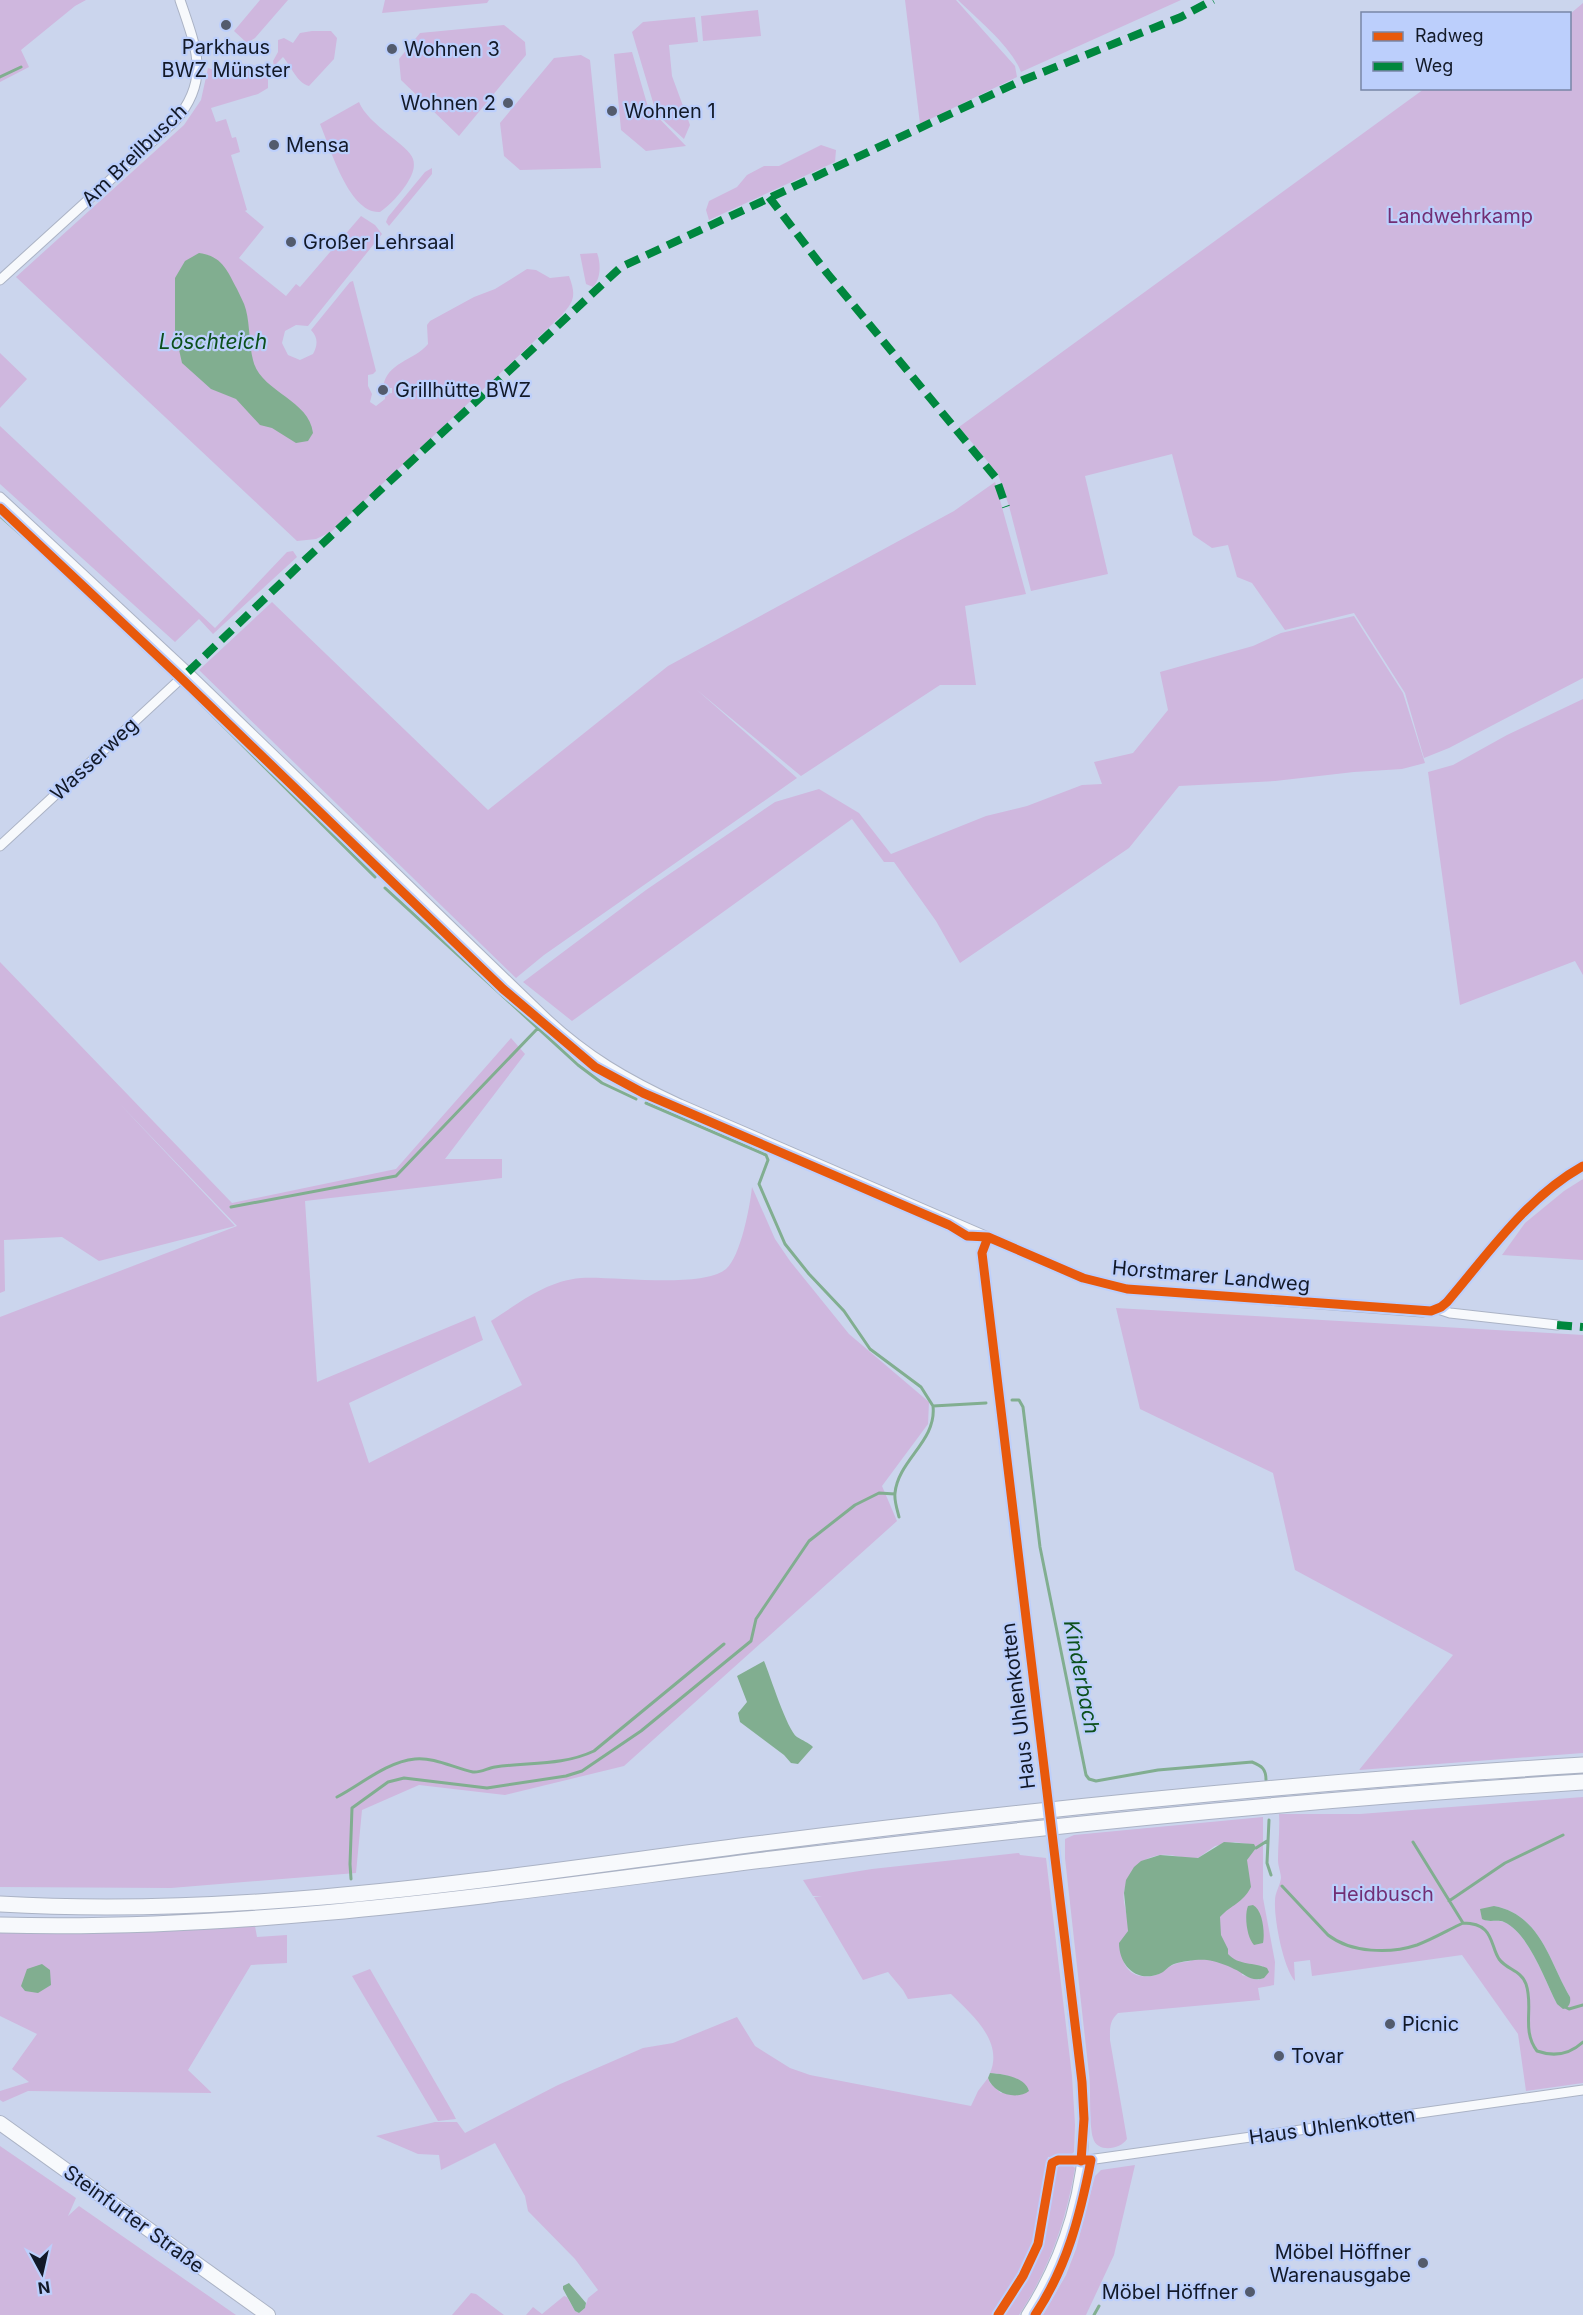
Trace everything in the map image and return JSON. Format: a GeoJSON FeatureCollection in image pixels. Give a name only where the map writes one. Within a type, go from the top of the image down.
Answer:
{"type":"FeatureCollection","features":[{"type":"Feature","properties":{"kind":"highway"},"geometry":{"type":"LineString","coordinates":[[0,1904],[144,1907],[276,1900],[438,1884],[1076,1807],[1341,1782],[1583,1765]]}},
{"type":"Feature","properties":{"kind":"highway"},"geometry":{"type":"LineString","coordinates":[[0,1925],[64,1927],[164,1924],[324,1913],[1120,1819],[1338,1799],[1583,1782]]}},
{"type":"Feature","properties":{"kind":"main road","name":"Steinfurter Straße"},"geometry":{"type":"LineString","coordinates":[[0,2123],[268,2315]]}},
{"type":"Feature","properties":{"kind":"street","name":"Am Breilbusch"},"geometry":{"type":"LineString","coordinates":[[0,280],[175,121],[187,107],[194,91],[198,64],[196,48],[180,0]]}},
{"type":"Feature","properties":{"kind":"street","name":"Horstmarer Landweg"},"geometry":{"type":"LineString","coordinates":[[0,497],[188,672],[544,1016],[593,1058],[628,1079],[680,1104],[1083,1278],[1127,1289],[1422,1312],[1438,1309],[1450,1313],[1557,1325]]}},
{"type":"Feature","properties":{"kind":"street","name":"Wasserweg"},"geometry":{"type":"LineString","coordinates":[[0,846],[188,672]]}},
{"type":"Feature","properties":{"kind":"street"},"geometry":{"type":"LineString","coordinates":[[1438,1309],[1447,1302],[1541,1195],[1563,1177],[1583,1166]]}},
{"type":"Feature","properties":{"kind":"street","name":"Haus Uhlenkotten"},"geometry":{"type":"LineString","coordinates":[[988,1237],[982,1253],[1084,2119],[1082,2161],[1068,2230],[1049,2276],[1026,2315]]}},
{"type":"Feature","properties":{"kind":"street","name":"Haus Uhlenkotten"},"geometry":{"type":"LineString","coordinates":[[1082,2161],[1583,2090]]}},
{"type":"Feature","properties":{"kind":"green space"},"geometry":{"type":"Polygon","coordinates":[[[0,0],[86,0],[75,6],[21,50],[29,67],[0,82],[0,0]]]}},
{"type":"Feature","properties":{"kind":"green space"},"geometry":{"type":"Polygon","coordinates":[[[260,0],[288,0],[255,38],[247,43],[234,31],[260,0]]]}},
{"type":"Feature","properties":{"kind":"green space"},"geometry":{"type":"Polygon","coordinates":[[[385,0],[489,0],[487,3],[382,13],[385,0]]]}},
{"type":"Feature","properties":{"kind":"green space"},"geometry":{"type":"Polygon","coordinates":[[[905,0],[956,0],[1015,66],[1017,77],[920,124],[905,0]]]}},
{"type":"Feature","properties":{"kind":"green space"},"geometry":{"type":"Polygon","coordinates":[[[958,0],[1181,0],[1021,72],[1002,43],[958,0]]]}},
{"type":"Feature","properties":{"kind":"green space","name":"Landwehrkamp"},"geometry":{"type":"Polygon","coordinates":[[[1583,3],[1583,678],[1449,748],[1424,758],[1405,693],[1354,613],[1285,630],[1252,583],[1237,577],[1228,545],[1212,548],[1193,535],[1172,454],[1085,476],[1108,574],[1031,591],[1009,506],[998,474],[959,427],[1423,90],[1571,90],[1571,13],[1583,3]]]}},
{"type":"Feature","properties":{"kind":"green space"},"geometry":{"type":"Polygon","coordinates":[[[758,10],[761,36],[703,41],[701,16],[758,10]]]}},
{"type":"Feature","properties":{"kind":"green space"},"geometry":{"type":"Polygon","coordinates":[[[695,17],[698,42],[669,45],[672,76],[690,125],[684,139],[661,118],[655,109],[632,32],[643,22],[695,17]]]}},
{"type":"Feature","properties":{"kind":"green space"},"geometry":{"type":"Polygon","coordinates":[[[504,25],[525,42],[526,55],[459,136],[401,80],[399,59],[420,33],[504,25]]]}},
{"type":"Feature","properties":{"kind":"green space"},"geometry":{"type":"Polygon","coordinates":[[[331,31],[337,38],[334,59],[309,86],[298,78],[283,57],[274,66],[273,61],[278,52],[278,40],[284,38],[293,43],[300,33],[331,31]]]}},
{"type":"Feature","properties":{"kind":"green space"},"geometry":{"type":"Polygon","coordinates":[[[632,52],[648,107],[686,146],[646,151],[621,130],[614,54],[632,52]]]}},
{"type":"Feature","properties":{"kind":"green space"},"geometry":{"type":"Polygon","coordinates":[[[581,55],[590,60],[601,168],[520,170],[504,156],[500,123],[554,58],[581,55]]]}},
{"type":"Feature","properties":{"kind":"green space"},"geometry":{"type":"Polygon","coordinates":[[[247,65],[256,66],[268,76],[268,88],[258,94],[211,108],[216,122],[226,119],[232,138],[236,137],[240,152],[231,155],[247,210],[245,211],[264,227],[239,258],[286,296],[296,284],[300,287],[361,216],[375,225],[382,234],[308,326],[296,325],[285,331],[282,343],[288,355],[300,360],[313,354],[316,341],[311,330],[353,281],[376,371],[368,375],[368,386],[372,394],[370,402],[376,406],[385,399],[385,394],[392,393],[392,388],[383,388],[389,373],[428,344],[427,325],[430,321],[474,297],[495,289],[527,269],[536,270],[550,278],[569,276],[573,288],[572,302],[561,316],[331,532],[316,539],[297,541],[16,277],[184,125],[201,100],[208,68],[224,73],[228,69],[247,65]]]}},
{"type":"Feature","properties":{"kind":"green space"},"geometry":{"type":"Polygon","coordinates":[[[359,102],[371,119],[410,153],[414,162],[406,185],[380,212],[369,210],[350,191],[335,162],[320,124],[359,102]]]}},
{"type":"Feature","properties":{"kind":"green space"},"geometry":{"type":"Polygon","coordinates":[[[821,145],[836,150],[835,162],[709,220],[706,210],[709,201],[737,187],[747,175],[764,166],[779,166],[821,145]]]}},
{"type":"Feature","properties":{"kind":"green space"},"geometry":{"type":"Polygon","coordinates":[[[432,168],[432,174],[389,226],[386,222],[388,217],[425,172],[432,168]]]}},
{"type":"Feature","properties":{"kind":"green space"},"geometry":{"type":"Polygon","coordinates":[[[597,253],[600,271],[593,287],[586,284],[580,254],[597,253]]]}},
{"type":"Feature","properties":{"kind":"green space"},"geometry":{"type":"Polygon","coordinates":[[[0,353],[27,379],[0,408],[0,353]]]}},
{"type":"Feature","properties":{"kind":"green space"},"geometry":{"type":"Polygon","coordinates":[[[0,426],[215,628],[287,552],[293,551],[297,557],[213,634],[199,619],[175,642],[0,484],[0,426]]]}},
{"type":"Feature","properties":{"kind":"green space"},"geometry":{"type":"Polygon","coordinates":[[[995,482],[1026,594],[965,606],[976,685],[940,685],[801,776],[697,690],[797,778],[544,955],[516,978],[199,670],[272,602],[488,810],[668,666],[954,511],[995,482]]]}},
{"type":"Feature","properties":{"kind":"green space"},"geometry":{"type":"Polygon","coordinates":[[[1354,616],[1403,693],[1425,763],[1402,769],[1275,781],[1179,786],[1129,848],[960,963],[936,921],[894,862],[884,862],[852,819],[572,1021],[523,982],[646,890],[775,802],[819,789],[859,813],[891,854],[986,816],[1027,806],[1082,785],[1102,784],[1094,762],[1133,753],[1168,710],[1160,672],[1253,646],[1281,633],[1354,616]]]}},
{"type":"Feature","properties":{"kind":"green space"},"geometry":{"type":"Polygon","coordinates":[[[1583,699],[1583,975],[1575,961],[1460,1005],[1428,772],[1453,765],[1507,735],[1583,699]]]}},
{"type":"Feature","properties":{"kind":"green space"},"geometry":{"type":"Polygon","coordinates":[[[0,962],[232,1203],[396,1169],[511,1038],[525,1054],[445,1159],[502,1159],[502,1178],[305,1201],[317,1382],[475,1316],[483,1340],[349,1403],[369,1463],[522,1385],[491,1321],[533,1294],[556,1283],[581,1278],[698,1279],[726,1269],[740,1242],[752,1187],[775,1239],[849,1334],[929,1402],[928,1424],[882,1486],[897,1521],[624,1766],[505,1795],[419,1785],[362,1810],[356,1873],[171,1888],[0,1887],[0,1317],[237,1226],[118,1102],[235,1226],[99,1261],[62,1237],[4,1240],[5,1291],[0,1293],[0,962]]]}},
{"type":"Feature","properties":{"kind":"green space"},"geometry":{"type":"Polygon","coordinates":[[[1583,1179],[1583,1260],[1502,1255],[1525,1223],[1564,1191],[1583,1179]]]}},
{"type":"Feature","properties":{"kind":"green space"},"geometry":{"type":"Polygon","coordinates":[[[1116,1308],[1583,1335],[1583,1753],[1359,1770],[1453,1655],[1295,1570],[1273,1473],[1140,1409],[1116,1308]]]}},
{"type":"Feature","properties":{"kind":"green space","name":"Heidbusch"},"geometry":{"type":"Polygon","coordinates":[[[1583,1797],[1583,2083],[1526,2091],[1518,2034],[1462,1955],[1312,1976],[1310,1960],[1294,1962],[1295,1981],[1283,1954],[1275,1909],[1275,1898],[1281,1878],[1278,1860],[1279,1814],[1360,1814],[1583,1797]],[[1494,1906],[1486,1921],[1504,1922],[1521,1936],[1535,1958],[1557,2004],[1570,1997],[1542,1941],[1523,1919],[1510,1911],[1494,1906]]]}},
{"type":"Feature","properties":{"kind":"green space"},"geometry":{"type":"Polygon","coordinates":[[[1263,1817],[1263,1898],[1275,1962],[1274,1985],[1258,1988],[1260,2000],[1118,2013],[1112,2022],[1110,2040],[1127,2139],[1119,2146],[1109,2148],[1095,2143],[1092,2132],[1089,2074],[1065,1858],[1065,1839],[1074,1835],[1263,1817]],[[1235,1842],[1215,1846],[1198,1858],[1160,1855],[1146,1859],[1132,1872],[1124,1892],[1128,1931],[1126,1937],[1121,1941],[1124,1962],[1131,1972],[1136,1975],[1152,1976],[1175,1964],[1191,1961],[1254,1845],[1235,1842]],[[1246,1964],[1242,1975],[1259,1980],[1263,1966],[1246,1964]]]}},
{"type":"Feature","properties":{"kind":"green space"},"geometry":{"type":"Polygon","coordinates":[[[1019,1853],[1046,1858],[1072,2076],[1074,2152],[1069,2157],[1048,2157],[1038,2211],[1036,2240],[1019,2277],[995,2315],[526,2315],[533,2307],[542,2314],[564,2296],[579,2313],[585,2308],[588,2298],[598,2290],[575,2259],[528,2211],[525,2196],[495,2143],[441,2170],[439,2155],[418,2154],[376,2136],[435,2122],[457,2122],[465,2133],[558,2085],[643,2048],[673,2043],[737,2017],[755,2046],[790,2068],[810,2075],[971,2106],[978,2091],[988,2078],[1001,2093],[1029,2090],[1022,2082],[1012,2077],[990,2073],[993,2050],[989,2039],[976,2019],[951,1994],[908,1999],[888,1972],[863,1980],[814,1897],[822,1896],[813,1896],[803,1880],[872,1869],[1019,1853]]]}},
{"type":"Feature","properties":{"kind":"green space"},"geometry":{"type":"Polygon","coordinates":[[[255,1926],[257,1937],[287,1935],[287,1963],[251,1965],[188,2070],[212,2093],[28,2091],[3,2102],[0,2100],[0,2091],[29,2082],[12,2069],[37,2034],[0,2016],[0,1932],[101,1933],[255,1926]]]}},
{"type":"Feature","properties":{"kind":"green space"},"geometry":{"type":"Polygon","coordinates":[[[370,1969],[456,2119],[438,2121],[352,1976],[370,1969]]]}},
{"type":"Feature","properties":{"kind":"green space"},"geometry":{"type":"Polygon","coordinates":[[[0,2146],[76,2198],[68,2216],[79,2206],[236,2315],[0,2315],[0,2146]]]}},
{"type":"Feature","properties":{"kind":"green space"},"geometry":{"type":"Polygon","coordinates":[[[1058,2163],[1071,2164],[1075,2168],[1067,2207],[1048,2263],[1019,2315],[1002,2315],[1024,2279],[1041,2241],[1051,2173],[1058,2163]]]}},
{"type":"Feature","properties":{"kind":"green space"},"geometry":{"type":"Polygon","coordinates":[[[1135,2165],[1114,2255],[1086,2315],[1043,2315],[1066,2275],[1076,2249],[1095,2176],[1101,2170],[1135,2165]]]}},
{"type":"Feature","properties":{"kind":"green space"},"geometry":{"type":"Polygon","coordinates":[[[471,2293],[476,2294],[504,2315],[452,2315],[471,2293]]]}},
{"type":"Feature","properties":{"kind":"water","name":"Löschteich"},"geometry":{"type":"Polygon","coordinates":[[[199,253],[213,257],[223,265],[230,276],[246,310],[253,360],[257,371],[294,403],[310,421],[313,433],[308,441],[296,443],[272,428],[260,425],[236,399],[211,389],[182,363],[175,332],[175,278],[185,261],[199,253]]]}},
{"type":"Feature","properties":{"kind":"water"},"geometry":{"type":"Polygon","coordinates":[[[764,1661],[793,1732],[813,1747],[798,1764],[791,1763],[784,1755],[740,1722],[738,1713],[747,1702],[737,1676],[764,1661]]]}},
{"type":"Feature","properties":{"kind":"water"},"geometry":{"type":"Polygon","coordinates":[[[1224,1842],[1254,1844],[1256,1848],[1247,1860],[1251,1887],[1240,1901],[1220,1917],[1221,1935],[1228,1954],[1232,1958],[1267,1968],[1269,1972],[1264,1978],[1255,1979],[1214,1961],[1203,1960],[1174,1964],[1161,1973],[1151,1976],[1136,1974],[1130,1970],[1122,1958],[1119,1943],[1128,1931],[1124,1893],[1126,1880],[1134,1867],[1141,1861],[1160,1855],[1198,1858],[1224,1842]]]}},
{"type":"Feature","properties":{"kind":"water"},"geometry":{"type":"Polygon","coordinates":[[[1253,1905],[1261,1917],[1264,1934],[1263,1943],[1254,1945],[1246,1921],[1248,1906],[1253,1905]]]}},
{"type":"Feature","properties":{"kind":"water"},"geometry":{"type":"Polygon","coordinates":[[[1494,1906],[1510,1911],[1523,1919],[1542,1941],[1570,1997],[1567,2008],[1563,2009],[1557,2004],[1535,1958],[1521,1936],[1504,1922],[1482,1919],[1480,1909],[1494,1906]]]}},
{"type":"Feature","properties":{"kind":"water"},"geometry":{"type":"Polygon","coordinates":[[[42,1964],[50,1970],[51,1985],[38,1993],[25,1991],[21,1986],[27,1969],[42,1964]]]}},
{"type":"Feature","properties":{"kind":"water"},"geometry":{"type":"Polygon","coordinates":[[[990,2073],[1018,2079],[1027,2086],[1029,2091],[1018,2095],[1006,2094],[991,2083],[988,2078],[990,2073]]]}},
{"type":"Feature","properties":{"kind":"water"},"geometry":{"type":"Polygon","coordinates":[[[569,2283],[586,2303],[585,2308],[579,2313],[575,2311],[563,2289],[563,2286],[569,2283]]]}},
{"type":"Feature","properties":{"kind":"waterway"},"geometry":{"type":"LineString","coordinates":[[0,77],[21,67]]}},
{"type":"Feature","properties":{"kind":"waterway","name":"Kinderbach"},"geometry":{"type":"LineString","coordinates":[[0,516],[25,538]]}},
{"type":"Feature","properties":{"kind":"waterway","name":"Kinderbach"},"geometry":{"type":"LineString","coordinates":[[32,544],[167,671]]}},
{"type":"Feature","properties":{"kind":"waterway","name":"Kinderbach"},"geometry":{"type":"LineString","coordinates":[[191,694],[375,877]]}},
{"type":"Feature","properties":{"kind":"waterway","name":"Kinderbach"},"geometry":{"type":"LineString","coordinates":[[385,888],[578,1065],[602,1083],[636,1099]]}},
{"type":"Feature","properties":{"kind":"waterway"},"geometry":{"type":"LineString","coordinates":[[231,1207],[396,1176],[538,1028]]}},
{"type":"Feature","properties":{"kind":"waterway","name":"Kinderbach"},"geometry":{"type":"LineString","coordinates":[[646,1103],[766,1155],[768,1160],[759,1184],[785,1244],[809,1274],[844,1311],[870,1349],[921,1387],[933,1406],[986,1403]]}},
{"type":"Feature","properties":{"kind":"waterway","name":"Kinderbach"},"geometry":{"type":"LineString","coordinates":[[1012,1400],[1019,1400],[1023,1407],[1040,1547],[1086,1775],[1089,1779],[1096,1781],[1158,1770],[1252,1762],[1263,1768],[1266,1780]]}},
{"type":"Feature","properties":{"kind":"waterway"},"geometry":{"type":"LineString","coordinates":[[899,1517],[895,1496],[898,1481],[929,1430],[933,1418],[933,1406]]}},
{"type":"Feature","properties":{"kind":"waterway"},"geometry":{"type":"LineString","coordinates":[[351,1879],[352,1808],[388,1782],[404,1778],[487,1788],[566,1776],[582,1771],[641,1731],[751,1641],[756,1619],[809,1541],[855,1505],[879,1493],[895,1494]]}},
{"type":"Feature","properties":{"kind":"waterway"},"geometry":{"type":"LineString","coordinates":[[337,1797],[394,1764],[415,1759],[437,1761],[476,1772],[495,1767],[558,1761],[582,1756],[594,1751],[724,1644]]}},
{"type":"Feature","properties":{"kind":"waterway","name":"Kinderbach"},"geometry":{"type":"LineString","coordinates":[[1269,1820],[1267,1863],[1271,1875]]}},
{"type":"Feature","properties":{"kind":"waterway"},"geometry":{"type":"LineString","coordinates":[[1449,1901],[1505,1863],[1563,1835]]}},
{"type":"Feature","properties":{"kind":"waterway"},"geometry":{"type":"LineString","coordinates":[[1256,1848],[1267,1841]]}},
{"type":"Feature","properties":{"kind":"waterway"},"geometry":{"type":"LineString","coordinates":[[1413,1842],[1463,1923]]}},
{"type":"Feature","properties":{"kind":"waterway","name":"Kinderbach"},"geometry":{"type":"LineString","coordinates":[[1282,1886],[1328,1935],[1337,1941],[1359,1948],[1395,1950],[1423,1943],[1463,1923],[1480,1926],[1490,1937],[1499,1959],[1524,1979],[1529,2001],[1530,2035],[1537,2051],[1550,2054],[1562,2053],[1583,2042]]}},
{"type":"Feature","properties":{"kind":"waterway"},"geometry":{"type":"LineString","coordinates":[[1565,2007],[1569,2009],[1583,2005]]}},
{"type":"Feature","properties":{"kind":"waterway"},"geometry":{"type":"LineString","coordinates":[[1094,2315],[1099,2306]]}},
{"type":"Feature","properties":{"kind":"marked path"},"geometry":{"type":"LineString","coordinates":[[188,672],[306,559],[621,267],[1023,80],[1181,17],[1213,0]]}},
{"type":"Feature","properties":{"kind":"marked path"},"geometry":{"type":"LineString","coordinates":[[769,197],[827,273],[996,478],[1006,507]]}},
{"type":"Feature","properties":{"kind":"marked path"},"geometry":{"type":"LineString","coordinates":[[1557,1325],[1583,1327]]}},
{"type":"Feature","properties":{"kind":"cycle path"},"geometry":{"type":"LineString","coordinates":[[0,508],[181,678],[503,989],[595,1067],[643,1093],[949,1225],[967,1236],[988,1237],[1083,1278],[1127,1289],[1431,1311],[1447,1302],[1526,1210],[1563,1179],[1583,1166]]}},
{"type":"Feature","properties":{"kind":"cycle path"},"geometry":{"type":"LineString","coordinates":[[988,1237],[982,1253],[1082,2082],[1084,2119],[1081,2161]]}},
{"type":"Feature","properties":{"kind":"cycle path"},"geometry":{"type":"LineString","coordinates":[[998,2315],[1023,2276],[1038,2244],[1052,2163],[1058,2160],[1091,2160],[1082,2201],[1064,2260],[1035,2315]]}},
{"type":"Feature","properties":{"kind":"place","name":"Parkhaus BWZ Münster"},"geometry":{"type":"Point","coordinates":[226,25]}},
{"type":"Feature","properties":{"kind":"place","name":"Wohnen 3"},"geometry":{"type":"Point","coordinates":[392,49]}},
{"type":"Feature","properties":{"kind":"place","name":"Wohnen 2"},"geometry":{"type":"Point","coordinates":[508,103]}},
{"type":"Feature","properties":{"kind":"place","name":"Wohnen 1"},"geometry":{"type":"Point","coordinates":[612,111]}},
{"type":"Feature","properties":{"kind":"place","name":"Mensa"},"geometry":{"type":"Point","coordinates":[274,145]}},
{"type":"Feature","properties":{"kind":"place","name":"Großer Lehrsaal"},"geometry":{"type":"Point","coordinates":[291,242]}},
{"type":"Feature","properties":{"kind":"place","name":"Grillhütte BWZ"},"geometry":{"type":"Point","coordinates":[383,390]}},
{"type":"Feature","properties":{"kind":"place","name":"Picnic"},"geometry":{"type":"Point","coordinates":[1390,2024]}},
{"type":"Feature","properties":{"kind":"place","name":"Tovar"},"geometry":{"type":"Point","coordinates":[1279,2056]}},
{"type":"Feature","properties":{"kind":"place","name":"Möbel Höffner Warenausgabe"},"geometry":{"type":"Point","coordinates":[1423,2263]}},
{"type":"Feature","properties":{"kind":"place","name":"Möbel Höffner"},"geometry":{"type":"Point","coordinates":[1250,2292]}}]}
